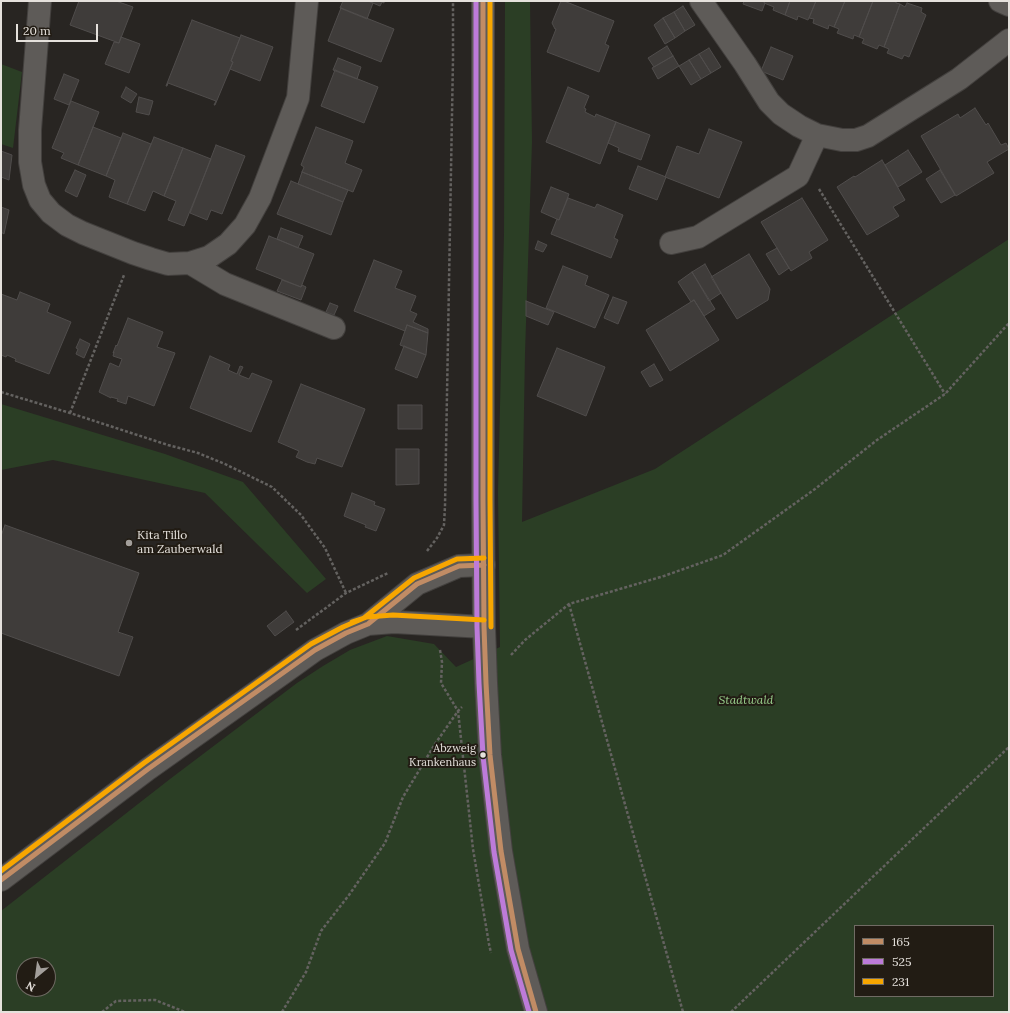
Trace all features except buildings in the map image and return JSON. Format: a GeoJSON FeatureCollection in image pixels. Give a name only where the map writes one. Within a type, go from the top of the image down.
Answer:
{"type":"FeatureCollection","features":[{"type":"Feature","properties":{"kind":"street"},"geometry":{"type":"LineString","coordinates":[[40,1],[30,130],[30,162],[34,185],[40,200],[51,213],[67,225],[83,233],[168,264],[190,263],[210,257],[228,244],[245,225],[260,198],[298,98],[307,1]]}},
{"type":"Feature","properties":{"kind":"street"},"geometry":{"type":"LineString","coordinates":[[483,1],[483,498],[486,683],[490,755],[501,851],[518,949],[536,1012]]}},
{"type":"Feature","properties":{"kind":"street"},"geometry":{"type":"LineString","coordinates":[[701,1],[745,64],[769,102],[781,114],[790,121],[817,135],[842,140],[856,140],[868,136],[959,79],[1009,40]]}},
{"type":"Feature","properties":{"kind":"street"},"geometry":{"type":"LineString","coordinates":[[1000,1],[1009,5]]}},
{"type":"Feature","properties":{"kind":"street"},"geometry":{"type":"LineString","coordinates":[[671,243],[698,237],[798,176],[817,135]]}},
{"type":"Feature","properties":{"kind":"street"},"geometry":{"type":"LineString","coordinates":[[190,263],[224,284],[334,328]]}},
{"type":"Feature","properties":{"kind":"street"},"geometry":{"type":"LineString","coordinates":[[1,880],[148,770],[315,650],[346,633],[368,624],[417,584],[459,566],[484,564]]}},
{"type":"Feature","properties":{"kind":"street"},"geometry":{"type":"LineString","coordinates":[[368,624],[394,622],[484,627]]}},
{"type":"Feature","properties":{"kind":"path"},"geometry":{"type":"LineString","coordinates":[[423,553],[428,550],[437,538],[444,525],[453,1]]}},
{"type":"Feature","properties":{"kind":"path"},"geometry":{"type":"LineString","coordinates":[[802,166],[813,180],[945,394]]}},
{"type":"Feature","properties":{"kind":"path"},"geometry":{"type":"LineString","coordinates":[[70,412],[133,252]]}},
{"type":"Feature","properties":{"kind":"path"},"geometry":{"type":"LineString","coordinates":[[282,1012],[306,972],[321,931],[349,895],[385,843],[403,797],[435,744],[458,711],[525,640],[569,604],[664,576],[723,555],[815,489],[876,440],[945,394],[1009,323]]}},
{"type":"Feature","properties":{"kind":"path"},"geometry":{"type":"LineString","coordinates":[[1,392],[70,412],[168,445],[198,453],[225,464],[272,487],[301,515],[325,548],[346,593]]}},
{"type":"Feature","properties":{"kind":"path"},"geometry":{"type":"LineString","coordinates":[[569,604],[683,1012]]}},
{"type":"Feature","properties":{"kind":"path"},"geometry":{"type":"LineString","coordinates":[[434,625],[442,662],[441,683],[458,711],[473,849],[488,944],[493,959]]}},
{"type":"Feature","properties":{"kind":"path"},"geometry":{"type":"LineString","coordinates":[[731,1012],[1009,747]]}},
{"type":"Feature","properties":{"kind":"path"},"geometry":{"type":"LineString","coordinates":[[102,1012],[116,1001],[155,1000],[185,1012]]}},
{"type":"Feature","properties":{"kind":"green space","name":"Stadtwald"},"geometry":{"type":"Polygon","coordinates":[[[505,1],[530,1],[532,142],[525,353],[522,522],[655,469],[1009,239],[1009,1012],[1,1012],[1,911],[170,779],[297,683],[350,650],[387,636],[434,644],[456,667],[500,647],[498,492],[504,234],[505,1]]]}},
{"type":"Feature","properties":{"kind":"green space"},"geometry":{"type":"Polygon","coordinates":[[[1,64],[22,72],[13,148],[1,144],[1,64]]]}},
{"type":"Feature","properties":{"kind":"green space"},"geometry":{"type":"Polygon","coordinates":[[[1,404],[165,454],[243,482],[326,579],[307,593],[205,493],[53,460],[1,470],[1,404]]]}},
{"type":"Feature","properties":{"kind":"transit line","name":"525"},"geometry":{"type":"LineString","coordinates":[[476,1],[476,499],[479,683],[483,756],[494,852],[511,950],[529,1012]]}},
{"type":"Feature","properties":{"kind":"transit line","name":"165"},"geometry":{"type":"LineString","coordinates":[[483,1],[483,499],[486,683],[490,755],[501,851],[518,949],[536,1012]]}},
{"type":"Feature","properties":{"kind":"transit line","name":"231"},"geometry":{"type":"LineString","coordinates":[[490,1],[491,627]]}},
{"type":"Feature","properties":{"kind":"transit line","name":"231"},"geometry":{"type":"LineString","coordinates":[[1,871],[144,763],[311,644],[364,618],[414,578],[457,559],[484,558]]}},
{"type":"Feature","properties":{"kind":"transit line","name":"165"},"geometry":{"type":"LineString","coordinates":[[1,880],[148,769],[315,650],[346,633],[368,624],[417,584],[459,566],[484,565]]}},
{"type":"Feature","properties":{"kind":"transit line","name":"231"},"geometry":{"type":"LineString","coordinates":[[352,622],[367,617],[393,615],[484,620]]}},
{"type":"Feature","properties":{"kind":"place","name":"Kita Tillo am Zauberwald"},"geometry":{"type":"Point","coordinates":[129,543]}},
{"type":"Feature","properties":{"kind":"place","name":"Abzweig Krankenhaus"},"geometry":{"type":"Point","coordinates":[483,755]}}]}
